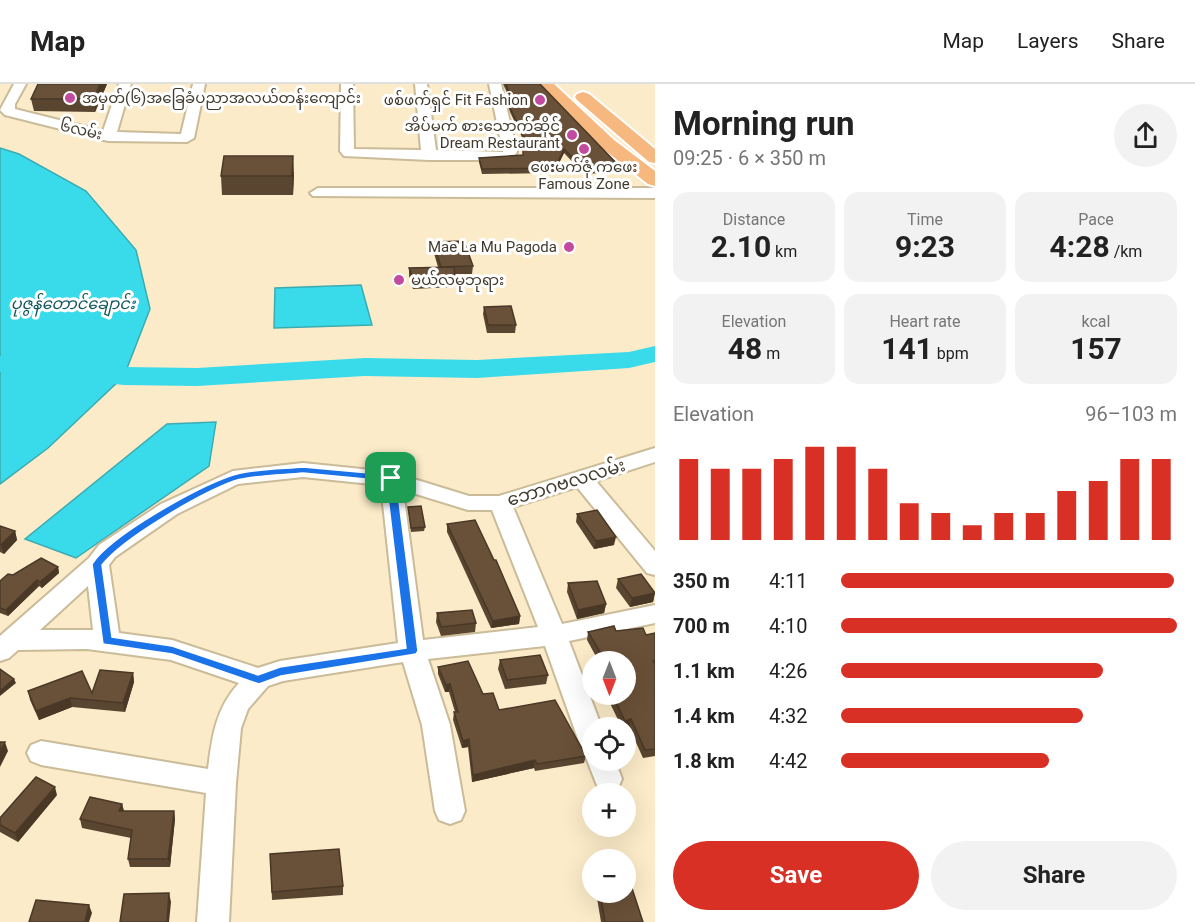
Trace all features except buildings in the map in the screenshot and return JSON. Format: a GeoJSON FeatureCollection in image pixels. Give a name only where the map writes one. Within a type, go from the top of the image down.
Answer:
{"type":"FeatureCollection","features":[{"type":"Feature","properties":{"kind":"main road"},"geometry":{"type":"LineString","coordinates":[[545,84],[608,144],[655,180]]}},
{"type":"Feature","properties":{"kind":"main road"},"geometry":{"type":"LineString","coordinates":[[567,84],[655,158]]}},
{"type":"Feature","properties":{"kind":"street","name":"၆လမ်း"},"geometry":{"type":"LineString","coordinates":[[20,84],[6,97],[7,111],[108,136],[187,138],[200,84]]}},
{"type":"Feature","properties":{"kind":"street"},"geometry":{"type":"LineString","coordinates":[[108,136],[125,84]]}},
{"type":"Feature","properties":{"kind":"street"},"geometry":{"type":"LineString","coordinates":[[347,84],[347,151],[349,153],[429,156],[508,155],[510,152],[495,84]]}},
{"type":"Feature","properties":{"kind":"street"},"geometry":{"type":"LineString","coordinates":[[421,84],[429,156]]}},
{"type":"Feature","properties":{"kind":"street"},"geometry":{"type":"LineString","coordinates":[[318,193],[655,194]]}},
{"type":"Feature","properties":{"kind":"street","name":"ဘောဂဗလလမ်း"},"geometry":{"type":"LineString","coordinates":[[6,646],[97,564],[107,551],[170,509],[233,478],[303,470],[391,478],[468,503],[500,503],[655,455]]}},
{"type":"Feature","properties":{"kind":"street"},"geometry":{"type":"LineString","coordinates":[[391,478],[412,651],[436,725],[450,811]]}},
{"type":"Feature","properties":{"kind":"street"},"geometry":{"type":"LineString","coordinates":[[582,478],[655,567]]}},
{"type":"Feature","properties":{"kind":"street"},"geometry":{"type":"LineString","coordinates":[[500,503],[554,635],[584,717]]}},
{"type":"Feature","properties":{"kind":"street"},"geometry":{"type":"LineString","coordinates":[[97,564],[107,641]]}},
{"type":"Feature","properties":{"kind":"street"},"geometry":{"type":"LineString","coordinates":[[213,922],[221,783],[227,728],[237,703],[259,680],[280,671],[412,651],[554,635],[655,614]]}},
{"type":"Feature","properties":{"kind":"street"},"geometry":{"type":"LineString","coordinates":[[6,646],[87,639],[107,641],[172,650],[259,680]]}},
{"type":"Feature","properties":{"kind":"street"},"geometry":{"type":"LineString","coordinates":[[41,753],[221,783]]}},
{"type":"Feature","properties":{"kind":"water","name":"ပုဇွန်တောင်ချောင်း"},"geometry":{"type":"Polygon","coordinates":[[[0,148],[19,154],[86,191],[136,250],[150,309],[124,376],[48,448],[0,484],[0,148]]]}},
{"type":"Feature","properties":{"kind":"water"},"geometry":{"type":"Polygon","coordinates":[[[361,285],[372,325],[274,328],[275,288],[361,285]]]}},
{"type":"Feature","properties":{"kind":"water"},"geometry":{"type":"Polygon","coordinates":[[[216,422],[209,466],[76,558],[25,539],[167,424],[216,422]]]}},
{"type":"Feature","properties":{"kind":"waterway"},"geometry":{"type":"LineString","coordinates":[[0,364],[124,376],[197,377],[365,367],[477,369],[629,360],[655,354]]}},
{"type":"Feature","properties":{"kind":"place","name":"အမှတ်(၆)အခြေခံပညာအလယ်တန်းကျောင်း"},"geometry":{"type":"Point","coordinates":[70,98]}},
{"type":"Feature","properties":{"kind":"place","name":"ဖစ်ဖက်ရှင် Fit Fashion"},"geometry":{"type":"Point","coordinates":[540,100]}},
{"type":"Feature","properties":{"kind":"place","name":"အိပ်မက် စားသောက်ဆိုင် Dream Restaurant"},"geometry":{"type":"Point","coordinates":[572,135]}},
{"type":"Feature","properties":{"kind":"place","name":"ဖေးမက်ဇုံ ကဖေး Famous Zone"},"geometry":{"type":"Point","coordinates":[584,149]}},
{"type":"Feature","properties":{"kind":"place","name":"Mae La Mu Pagoda"},"geometry":{"type":"Point","coordinates":[569,247]}},
{"type":"Feature","properties":{"kind":"place","name":"မယ်လမုဘုရား"},"geometry":{"type":"Point","coordinates":[399,280]}},
{"type":"Feature","properties":{"kind":"route"},"geometry":{"type":"LineString","coordinates":[[303,470],[391,478],[412,651],[280,671],[259,680],[172,650],[107,641],[97,564],[107,551],[170,509],[233,478],[303,470]]}}]}
